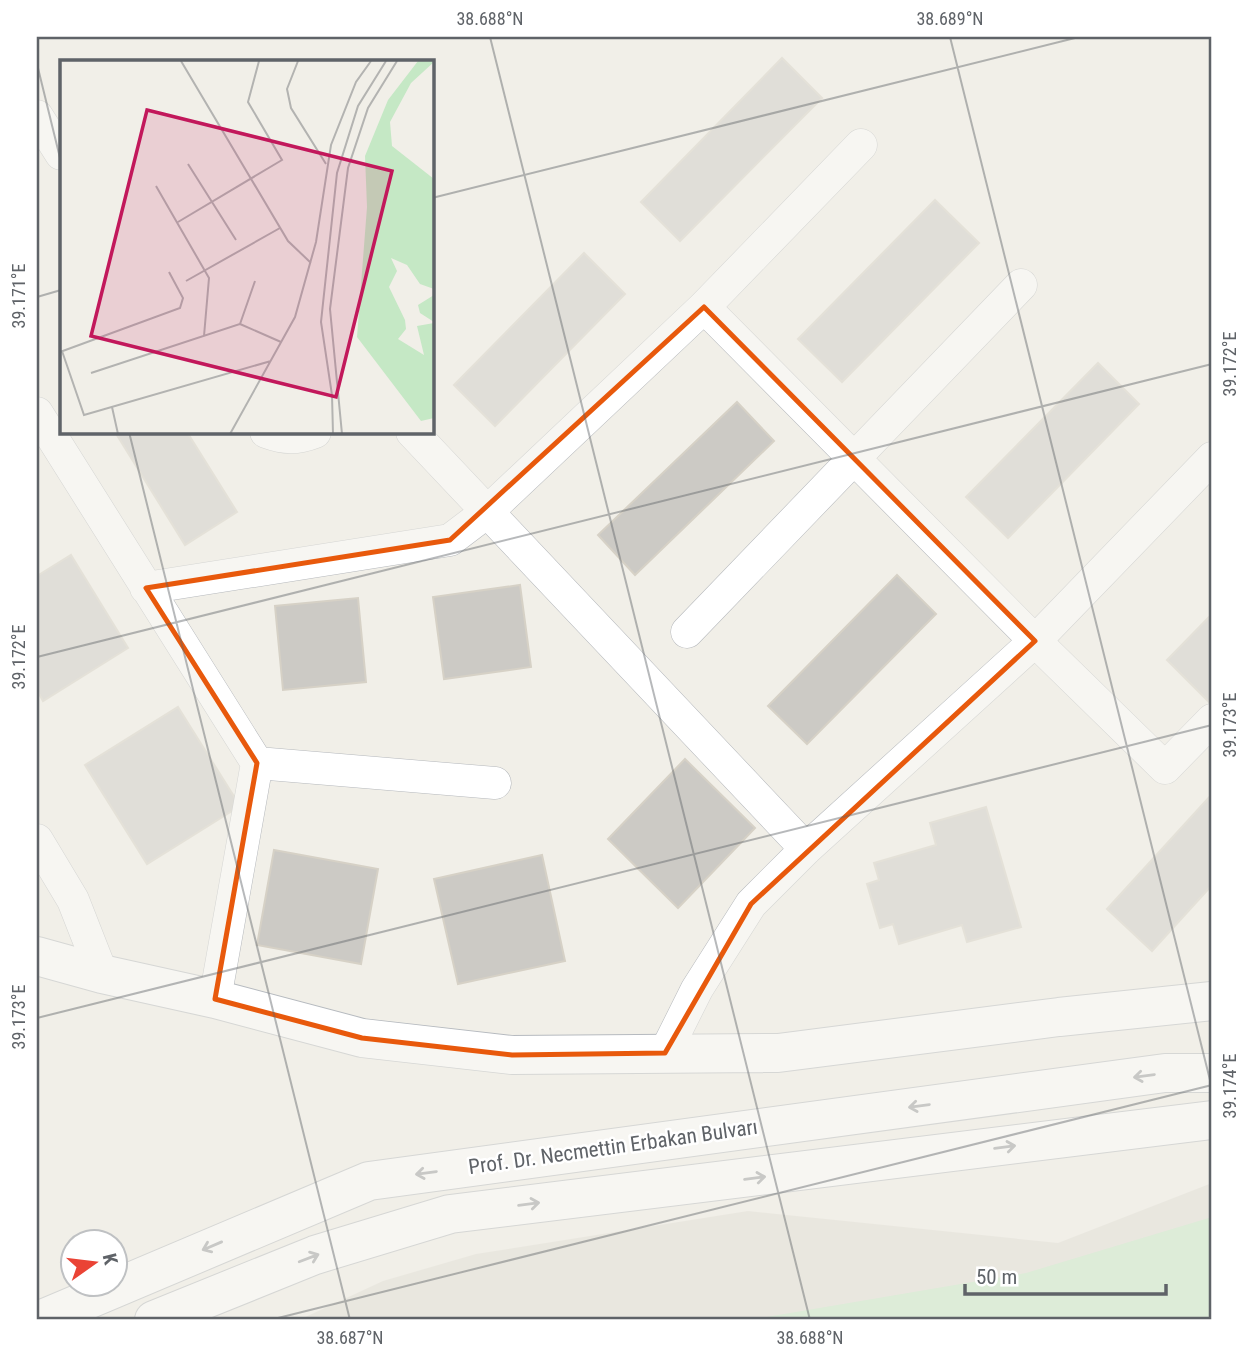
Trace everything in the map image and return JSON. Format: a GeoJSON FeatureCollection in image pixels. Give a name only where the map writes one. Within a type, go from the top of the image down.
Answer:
{"type":"FeatureCollection","features":[{"type":"Feature","properties":{"kind":"main road"},"geometry":{"type":"LineString","coordinates":[[37,956],[362,1038],[512,1055],[665,1052],[778,1054],[1208,997]]}},
{"type":"Feature","properties":{"kind":"main road","name":"Prof. Dr. Necmettin Erbakan Bulvarı"},"geometry":{"type":"LineString","coordinates":[[40,1320],[369,1181],[1165,1073],[1212,1073]]}},
{"type":"Feature","properties":{"kind":"main road","name":"Prof. Dr. Necmettin Erbakan Bulvarı"},"geometry":{"type":"LineString","coordinates":[[154,1320],[315,1255],[450,1213],[1212,1121]]}},
{"type":"Feature","properties":{"kind":"street"},"geometry":{"type":"LineString","coordinates":[[37,116],[60,152]]}},
{"type":"Feature","properties":{"kind":"street"},"geometry":{"type":"LineString","coordinates":[[146,588],[450,540],[487,512],[704,307],[861,145]]}},
{"type":"Feature","properties":{"kind":"street"},"geometry":{"type":"LineString","coordinates":[[687,632],[1021,285]]}},
{"type":"Feature","properties":{"kind":"street"},"geometry":{"type":"LineString","coordinates":[[704,307],[1035,641],[1165,768],[1212,720]]}},
{"type":"Feature","properties":{"kind":"street"},"geometry":{"type":"LineString","coordinates":[[37,414],[257,764],[215,999]]}},
{"type":"Feature","properties":{"kind":"street"},"geometry":{"type":"LineString","coordinates":[[271,434],[280,438],[296,439],[310,434]]}},
{"type":"Feature","properties":{"kind":"street"},"geometry":{"type":"LineString","coordinates":[[414,434],[806,849]]}},
{"type":"Feature","properties":{"kind":"street"},"geometry":{"type":"LineString","coordinates":[[665,1052],[697,989],[751,904],[806,849],[1035,641],[1212,458]]}},
{"type":"Feature","properties":{"kind":"street"},"geometry":{"type":"LineString","coordinates":[[257,764],[495,783]]}},
{"type":"Feature","properties":{"kind":"street"},"geometry":{"type":"LineString","coordinates":[[37,841],[73,900],[102,974]]}},
{"type":"Feature","properties":{"kind":"highlighted area"},"geometry":{"type":"Polygon","coordinates":[[[704,307],[1035,641],[751,904],[665,1053],[512,1055],[362,1038],[215,999],[257,763],[146,588],[450,540],[704,307]]]}},
{"type":"Feature","properties":{"kind":"shaded area"},"geometry":{"type":"Polygon","coordinates":[[[1212,1183],[1212,1320],[299,1320],[383,1281],[476,1254],[748,1211],[1058,1243],[1212,1183]]]}},
{"type":"Feature","properties":{"kind":"green space"},"geometry":{"type":"Polygon","coordinates":[[[1212,1217],[1212,1320],[749,1320],[1026,1273],[1212,1217]]]}},
{"type":"Feature","properties":{"kind":"building"},"geometry":{"type":"Polygon","coordinates":[[[782,58],[822,98],[680,241],[641,202],[782,58]]]}},
{"type":"Feature","properties":{"kind":"building"},"geometry":{"type":"Polygon","coordinates":[[[935,200],[979,243],[842,382],[798,339],[935,200]]]}},
{"type":"Feature","properties":{"kind":"building"},"geometry":{"type":"Polygon","coordinates":[[[584,253],[625,294],[495,426],[454,385],[584,253]]]}},
{"type":"Feature","properties":{"kind":"building"},"geometry":{"type":"Polygon","coordinates":[[[1098,363],[1139,404],[1008,538],[966,497],[1098,363]]]}},
{"type":"Feature","properties":{"kind":"building"},"geometry":{"type":"Polygon","coordinates":[[[737,402],[774,441],[635,575],[598,535],[737,402]]]}},
{"type":"Feature","properties":{"kind":"building"},"geometry":{"type":"Polygon","coordinates":[[[116,434],[188,434],[237,512],[185,545],[116,434]]]}},
{"type":"Feature","properties":{"kind":"building"},"geometry":{"type":"Polygon","coordinates":[[[71,555],[128,648],[43,701],[37,690],[37,576],[71,555]]]}},
{"type":"Feature","properties":{"kind":"building"},"geometry":{"type":"Polygon","coordinates":[[[897,575],[936,614],[807,744],[768,706],[897,575]]]}},
{"type":"Feature","properties":{"kind":"building"},"geometry":{"type":"Polygon","coordinates":[[[520,585],[531,667],[444,679],[433,597],[520,585]]]}},
{"type":"Feature","properties":{"kind":"building"},"geometry":{"type":"Polygon","coordinates":[[[358,598],[366,682],[283,690],[275,606],[358,598]]]}},
{"type":"Feature","properties":{"kind":"building"},"geometry":{"type":"Polygon","coordinates":[[[1212,614],[1212,699],[1209,702],[1167,660],[1212,614]]]}},
{"type":"Feature","properties":{"kind":"building"},"geometry":{"type":"Polygon","coordinates":[[[178,707],[240,806],[147,864],[85,765],[178,707]]]}},
{"type":"Feature","properties":{"kind":"building"},"geometry":{"type":"Polygon","coordinates":[[[685,759],[755,828],[678,908],[608,839],[685,759]]]}},
{"type":"Feature","properties":{"kind":"building"},"geometry":{"type":"Polygon","coordinates":[[[1212,794],[1212,885],[1152,951],[1107,909],[1212,794]]]}},
{"type":"Feature","properties":{"kind":"building"},"geometry":{"type":"Polygon","coordinates":[[[986,807],[1021,927],[967,942],[962,925],[899,944],[893,924],[880,928],[867,884],[879,880],[874,863],[936,845],[930,823],[986,807]]]}},
{"type":"Feature","properties":{"kind":"building"},"geometry":{"type":"Polygon","coordinates":[[[274,850],[378,869],[361,964],[257,945],[274,850]]]}},
{"type":"Feature","properties":{"kind":"building"},"geometry":{"type":"Polygon","coordinates":[[[542,855],[565,961],[458,984],[434,879],[542,855]]]}}]}
